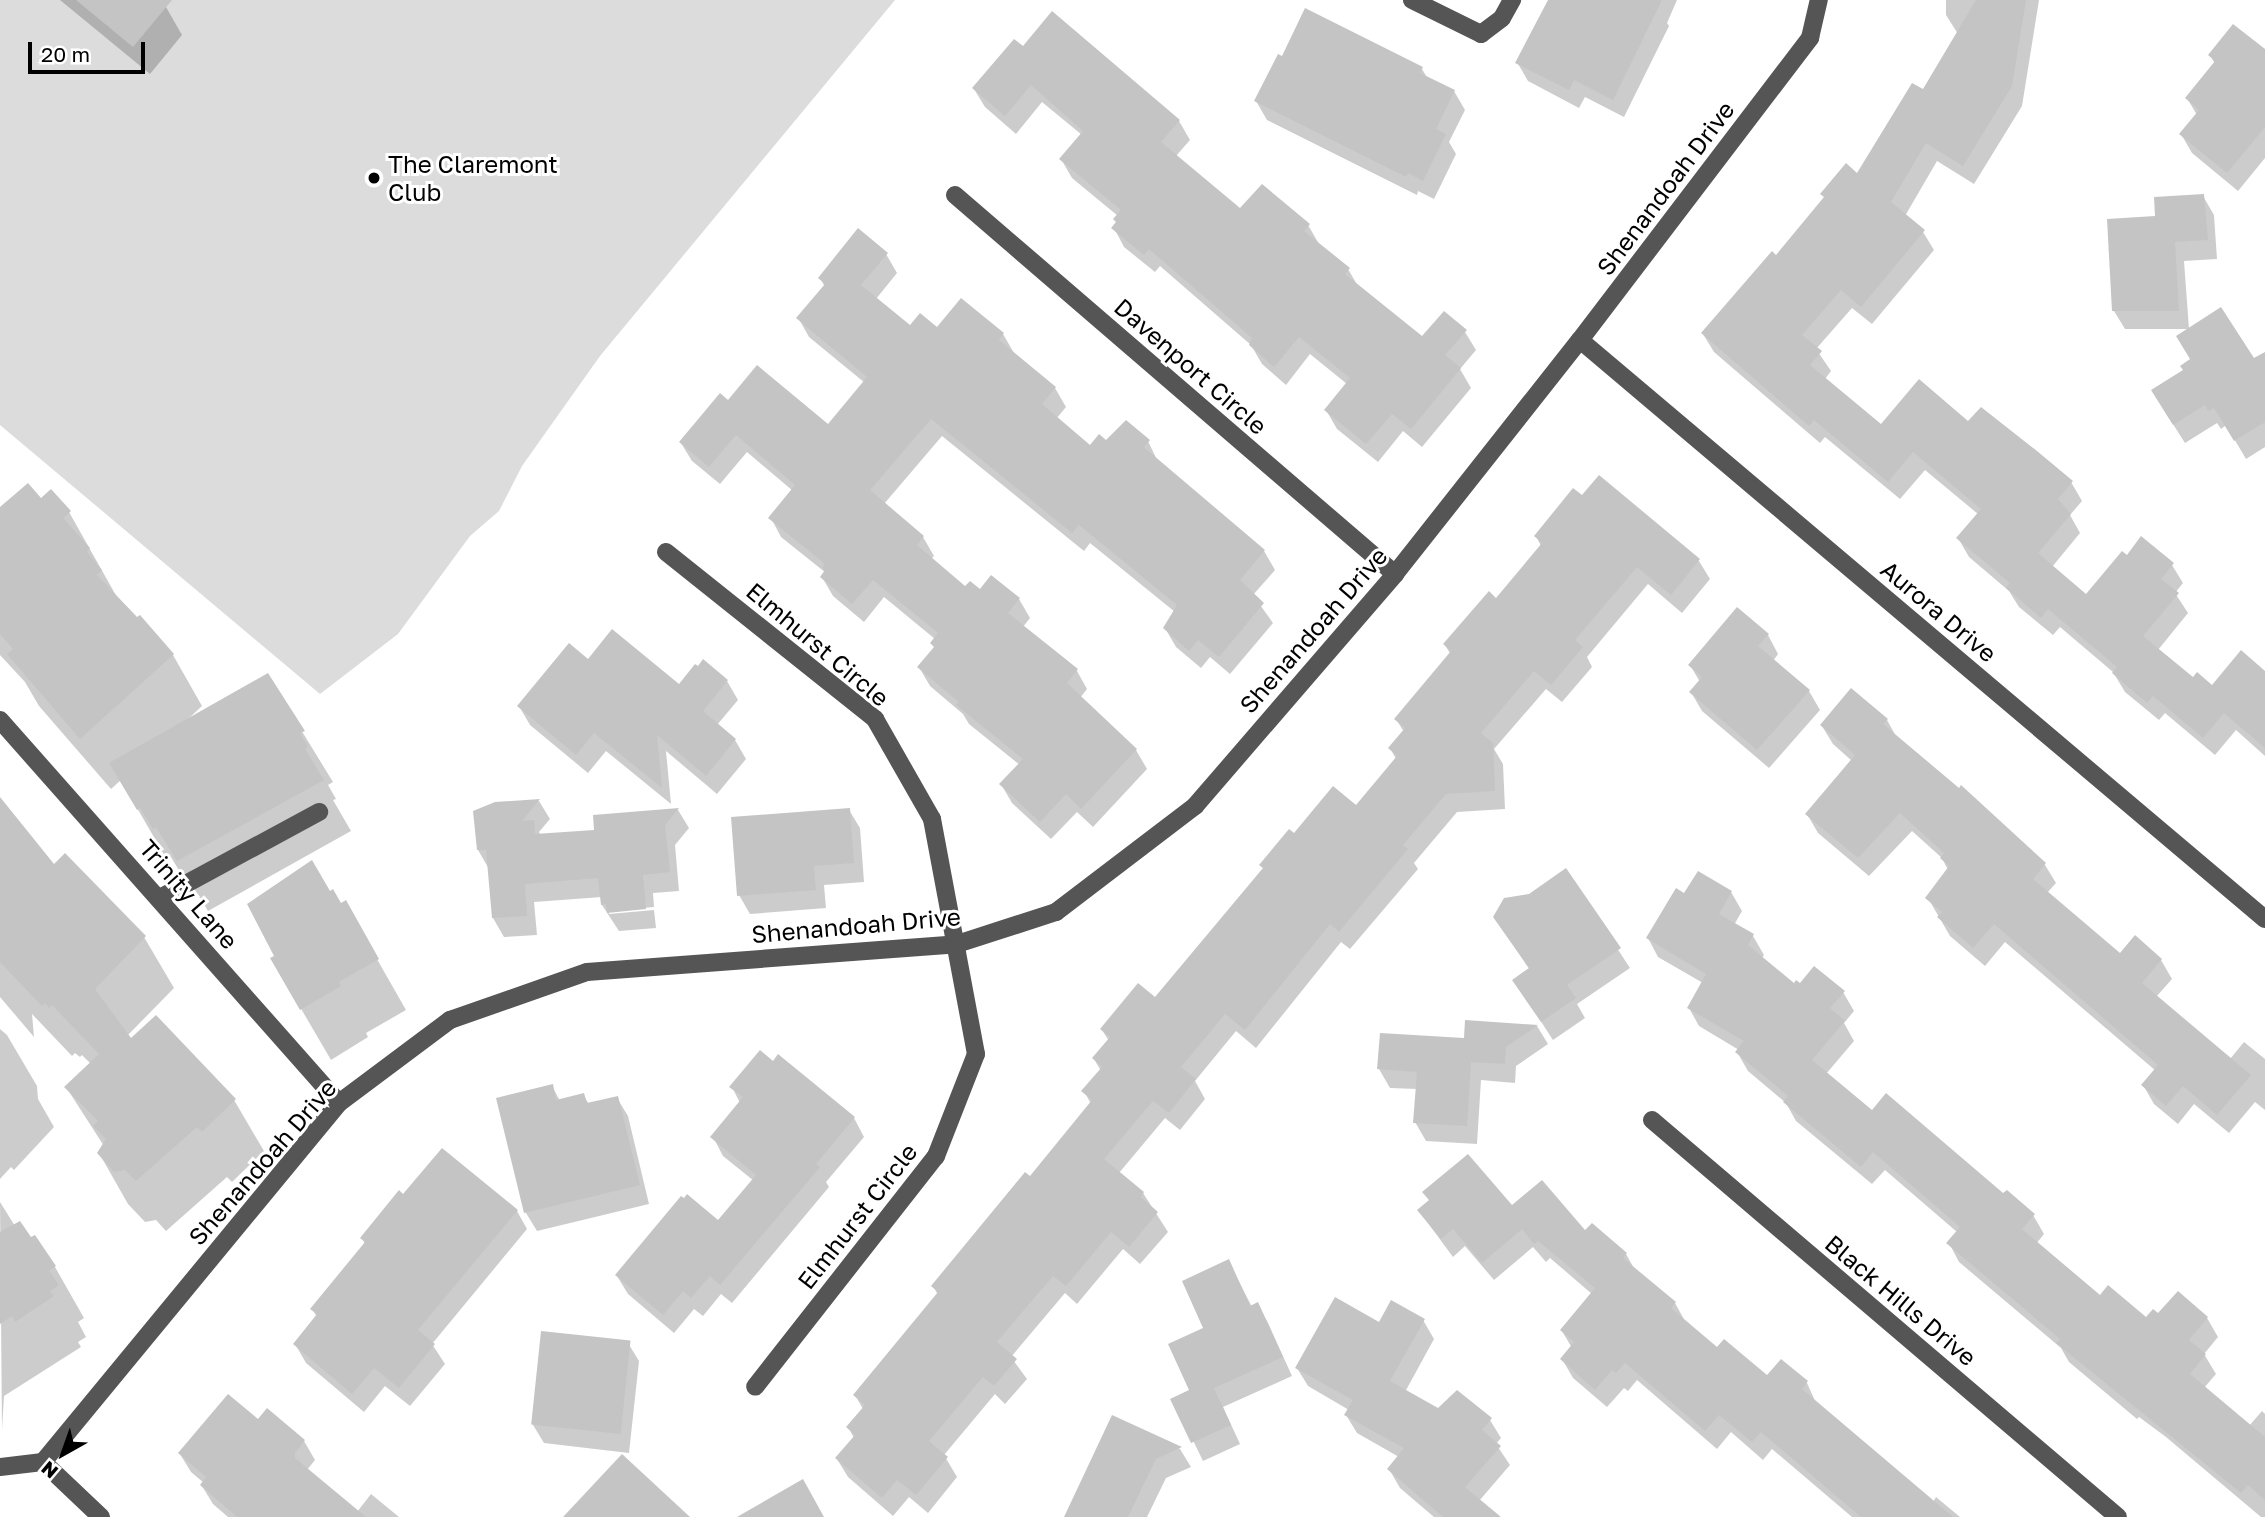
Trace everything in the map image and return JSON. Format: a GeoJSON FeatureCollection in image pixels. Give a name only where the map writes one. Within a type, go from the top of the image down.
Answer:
{"type":"FeatureCollection","features":[{"type":"Feature","properties":{"kind":"street"},"geometry":{"type":"LineString","coordinates":[[1412,0],[1480,34],[1502,18],[1512,0]]}},
{"type":"Feature","properties":{"kind":"street","name":"Shenandoah Drive"},"geometry":{"type":"LineString","coordinates":[[43,1462],[339,1103],[450,1020],[587,972],[957,944],[1056,912],[1195,806],[1395,573],[1580,340],[1810,38],[1819,0]]}},
{"type":"Feature","properties":{"kind":"street","name":"Davenport Circle"},"geometry":{"type":"LineString","coordinates":[[955,195],[1395,573]]}},
{"type":"Feature","properties":{"kind":"street","name":"Aurora Drive"},"geometry":{"type":"LineString","coordinates":[[1580,340],[2265,919]]}},
{"type":"Feature","properties":{"kind":"street","name":"Elmhurst Circle"},"geometry":{"type":"LineString","coordinates":[[666,552],[875,719],[932,819],[976,1054],[936,1156],[755,1387]]}},
{"type":"Feature","properties":{"kind":"street","name":"Trinity Lane"},"geometry":{"type":"LineString","coordinates":[[0,720],[339,1103]]}},
{"type":"Feature","properties":{"kind":"street"},"geometry":{"type":"LineString","coordinates":[[160,898],[319,812]]}},
{"type":"Feature","properties":{"kind":"street","name":"Black Hills Drive"},"geometry":{"type":"LineString","coordinates":[[1652,1120],[2118,1517]]}},
{"type":"Feature","properties":{"kind":"street"},"geometry":{"type":"LineString","coordinates":[[0,1467],[43,1462],[101,1517]]}},
{"type":"Feature","properties":{"kind":"shaded area","name":"The Claremont Club"},"geometry":{"type":"Polygon","coordinates":[[[0,0],[895,0],[600,356],[522,466],[499,511],[470,536],[398,634],[320,694],[0,425],[0,0]]]}},
{"type":"Feature","properties":{"kind":"building"},"geometry":{"type":"Polygon","coordinates":[[[76,0],[172,0],[133,47],[76,0]]]}},
{"type":"Feature","properties":{"kind":"building"},"geometry":{"type":"Polygon","coordinates":[[[1548,0],[1662,0],[1613,100],[1574,80],[1569,90],[1515,63],[1548,0]]]}},
{"type":"Feature","properties":{"kind":"building"},"geometry":{"type":"Polygon","coordinates":[[[1976,0],[2026,0],[2012,86],[1963,166],[1926,143],[1891,202],[1925,230],[1861,307],[1841,290],[1802,335],[1822,351],[1810,365],[1881,424],[1919,379],[1968,421],[1981,407],[2037,451],[2073,481],[2058,499],[2071,514],[2038,553],[2086,594],[2122,551],[2127,555],[2141,536],[2174,563],[2161,579],[2179,593],[2143,636],[2193,677],[2197,672],[2212,685],[2241,650],[2265,671],[2265,748],[2224,713],[2203,738],[2153,696],[2147,703],[2112,673],[2117,667],[2048,609],[2041,618],[2006,588],[2010,583],[1956,538],[1981,509],[1913,452],[1888,482],[1814,420],[1809,426],[1701,333],[1772,251],[1776,255],[1824,197],[1820,194],[1846,163],[1857,173],[1912,83],[1923,89],[1976,0]]]}},
{"type":"Feature","properties":{"kind":"building"},"geometry":{"type":"Polygon","coordinates":[[[1305,8],[1423,67],[1420,73],[1455,90],[1436,129],[1446,134],[1423,181],[1408,173],[1406,177],[1254,101],[1278,54],[1282,56],[1305,8]]]}},
{"type":"Feature","properties":{"kind":"building"},"geometry":{"type":"Polygon","coordinates":[[[1052,11],[1180,120],[1161,142],[1240,208],[1262,184],[1310,224],[1304,231],[1350,268],[1345,274],[1422,336],[1444,311],[1467,330],[1445,355],[1461,368],[1411,429],[1392,414],[1366,444],[1324,410],[1350,378],[1299,337],[1274,367],[1249,345],[1252,338],[1149,249],[1144,255],[1111,228],[1116,222],[1113,219],[1121,210],[1059,159],[1083,131],[1031,85],[1005,116],[972,88],[1014,39],[1023,46],[1052,11]]]}},
{"type":"Feature","properties":{"kind":"building"},"geometry":{"type":"Polygon","coordinates":[[[2233,24],[2265,49],[2265,127],[2227,173],[2179,134],[2199,110],[2185,98],[2215,61],[2208,55],[2233,24]]]}},
{"type":"Feature","properties":{"kind":"building"},"geometry":{"type":"Polygon","coordinates":[[[2204,194],[2208,240],[2175,242],[2179,311],[2112,311],[2107,219],[2155,216],[2154,197],[2204,194]]]}},
{"type":"Feature","properties":{"kind":"building"},"geometry":{"type":"Polygon","coordinates":[[[858,228],[888,253],[861,285],[910,325],[920,313],[937,327],[961,298],[1004,333],[999,340],[1056,387],[1042,404],[1090,445],[1099,434],[1106,440],[1126,420],[1150,440],[1144,447],[1146,449],[1265,550],[1240,580],[1264,603],[1219,657],[1198,640],[1189,651],[1163,628],[1177,605],[1079,525],[1072,533],[931,419],[870,490],[924,536],[917,545],[965,586],[970,581],[980,589],[991,575],[1020,598],[1008,613],[1078,669],[1067,683],[1137,749],[1081,809],[1066,794],[1040,822],[999,784],[1023,759],[956,705],[959,702],[917,667],[934,647],[930,643],[938,633],[873,580],[852,604],[820,577],[825,570],[822,568],[825,564],[768,518],[795,485],[736,435],[709,467],[679,442],[720,393],[728,400],[757,365],[828,424],[867,377],[796,318],[825,284],[818,278],[858,228]]]}},
{"type":"Feature","properties":{"kind":"building"},"geometry":{"type":"Polygon","coordinates":[[[2221,307],[2254,358],[2265,352],[2265,422],[2234,441],[2214,408],[2208,411],[2205,405],[2173,425],[2151,390],[2183,370],[2180,366],[2190,359],[2176,336],[2221,307]]]}},
{"type":"Feature","properties":{"kind":"building"},"geometry":{"type":"Polygon","coordinates":[[[1599,475],[1700,559],[1671,595],[1637,567],[1575,640],[1583,647],[1551,685],[1534,671],[1481,733],[1493,743],[1495,791],[1446,794],[1403,845],[1408,849],[1339,932],[1330,924],[1245,1030],[1225,1014],[1181,1067],[1196,1079],[1169,1113],[1153,1101],[1104,1159],[1144,1192],[1141,1197],[1158,1212],[1129,1247],[1111,1232],[1066,1286],[1053,1276],[997,1342],[1017,1359],[994,1386],[983,1377],[929,1441],[948,1457],[916,1495],[897,1480],[882,1498],[835,1458],[855,1435],[846,1427],[865,1405],[853,1395],[938,1292],[931,1286],[1025,1172],[1030,1176],[1092,1100],[1081,1091],[1102,1067],[1092,1058],[1110,1037],[1100,1029],[1138,983],[1155,997],[1263,868],[1259,865],[1289,829],[1294,833],[1333,786],[1356,805],[1397,756],[1388,748],[1405,728],[1394,719],[1451,651],[1443,644],[1489,591],[1496,598],[1542,543],[1534,536],[1573,488],[1582,495],[1599,475]]]}},
{"type":"Feature","properties":{"kind":"building"},"geometry":{"type":"Polygon","coordinates":[[[28,483],[41,498],[51,489],[71,511],[63,518],[90,548],[87,552],[102,570],[97,575],[137,617],[140,615],[174,654],[80,739],[7,654],[13,649],[0,634],[0,507],[28,483]]]}},
{"type":"Feature","properties":{"kind":"building"},"geometry":{"type":"Polygon","coordinates":[[[1737,607],[1769,634],[1758,646],[1810,690],[1757,750],[1689,692],[1702,677],[1688,665],[1737,607]]]}},
{"type":"Feature","properties":{"kind":"building"},"geometry":{"type":"Polygon","coordinates":[[[612,629],[679,684],[695,664],[698,666],[703,659],[728,680],[703,711],[736,739],[706,776],[657,735],[662,788],[594,733],[576,755],[517,706],[569,643],[588,659],[612,629]]]}},
{"type":"Feature","properties":{"kind":"building"},"geometry":{"type":"Polygon","coordinates":[[[268,673],[305,731],[300,733],[308,747],[305,749],[324,780],[177,861],[156,827],[153,829],[140,808],[137,810],[109,763],[268,673]]]}},
{"type":"Feature","properties":{"kind":"building"},"geometry":{"type":"Polygon","coordinates":[[[1851,688],[1888,719],[1883,724],[1959,788],[1961,785],[2046,863],[2033,879],[2120,953],[2135,935],[2162,959],[2142,983],[2251,1075],[2217,1115],[2183,1086],[2166,1106],[2141,1085],[2158,1065],[1994,924],[1973,948],[1937,917],[1942,912],[1925,898],[1949,866],[1940,858],[1944,853],[1900,813],[1858,858],[1805,814],[1855,755],[1820,725],[1851,688]]]}},
{"type":"Feature","properties":{"kind":"building"},"geometry":{"type":"Polygon","coordinates":[[[0,797],[54,864],[65,853],[146,936],[95,989],[131,1038],[156,1015],[236,1099],[202,1132],[197,1127],[136,1181],[125,1170],[114,1172],[97,1153],[106,1139],[93,1126],[98,1121],[64,1087],[99,1054],[52,1005],[49,1008],[45,1003],[42,1006],[0,962],[0,797]]]}},
{"type":"Feature","properties":{"kind":"building"},"geometry":{"type":"Polygon","coordinates":[[[540,799],[522,821],[534,820],[535,834],[594,830],[593,815],[679,808],[665,825],[670,872],[643,875],[646,909],[607,913],[606,904],[601,905],[598,878],[525,884],[527,916],[492,918],[486,850],[477,850],[473,811],[495,802],[540,799]]]}},
{"type":"Feature","properties":{"kind":"building"},"geometry":{"type":"Polygon","coordinates":[[[850,808],[854,863],[814,866],[816,890],[737,896],[731,817],[850,808]]]}},
{"type":"Feature","properties":{"kind":"building"},"geometry":{"type":"Polygon","coordinates":[[[312,860],[330,891],[333,889],[341,903],[346,900],[379,959],[339,982],[341,986],[300,1010],[270,958],[274,956],[247,904],[312,860]]]}},
{"type":"Feature","properties":{"kind":"building"},"geometry":{"type":"Polygon","coordinates":[[[1566,868],[1621,948],[1567,985],[1576,998],[1541,1022],[1512,980],[1529,968],[1493,917],[1504,898],[1529,894],[1566,868]]]}},
{"type":"Feature","properties":{"kind":"building"},"geometry":{"type":"Polygon","coordinates":[[[1698,871],[1732,891],[1719,914],[1754,934],[1748,945],[1794,983],[1796,980],[1800,983],[1814,966],[1845,991],[1830,1008],[1845,1021],[1812,1060],[1872,1110],[1886,1093],[2003,1193],[2007,1190],[2035,1214],[2022,1229],[2100,1295],[2108,1285],[2146,1317],[2153,1309],[2158,1313],[2178,1291],[2208,1317],[2189,1340],[2206,1354],[2190,1374],[2265,1437],[2265,1500],[2248,1485],[2241,1493],[2056,1343],[2060,1339],[1946,1243],[1960,1227],[1873,1152],[1861,1167],[1783,1102],[1788,1096],[1735,1052],[1744,1041],[1687,1008],[1706,974],[1646,938],[1676,888],[1684,893],[1698,871]]]}},
{"type":"Feature","properties":{"kind":"building"},"geometry":{"type":"Polygon","coordinates":[[[1465,1020],[1538,1025],[1506,1047],[1505,1064],[1471,1062],[1467,1126],[1413,1123],[1417,1072],[1377,1069],[1380,1033],[1464,1038],[1465,1020]]]}},
{"type":"Feature","properties":{"kind":"building"},"geometry":{"type":"Polygon","coordinates":[[[760,1050],[773,1061],[778,1054],[855,1117],[816,1164],[820,1167],[720,1285],[710,1276],[691,1298],[683,1291],[663,1315],[615,1275],[681,1196],[684,1198],[687,1194],[718,1220],[756,1175],[710,1137],[743,1097],[729,1087],[760,1050]]]}},
{"type":"Feature","properties":{"kind":"building"},"geometry":{"type":"Polygon","coordinates":[[[553,1084],[556,1100],[584,1093],[587,1103],[618,1096],[640,1185],[524,1213],[496,1098],[553,1084]]]}},
{"type":"Feature","properties":{"kind":"building"},"geometry":{"type":"Polygon","coordinates":[[[442,1148],[518,1210],[418,1330],[435,1344],[399,1388],[374,1368],[352,1394],[293,1344],[317,1314],[310,1309],[365,1242],[360,1238],[399,1190],[403,1194],[442,1148]]]}},
{"type":"Feature","properties":{"kind":"building"},"geometry":{"type":"Polygon","coordinates":[[[1468,1154],[1512,1205],[1542,1180],[1585,1230],[1592,1223],[1627,1253],[1623,1258],[1676,1302],[1671,1308],[1717,1347],[1724,1339],[1767,1375],[1781,1359],[1808,1381],[1802,1389],[1953,1517],[1861,1517],[1761,1432],[1752,1442],[1719,1415],[1705,1431],[1625,1363],[1616,1373],[1612,1370],[1595,1390],[1560,1359],[1574,1342],[1560,1330],[1595,1288],[1538,1241],[1534,1244],[1522,1229],[1482,1263],[1453,1229],[1441,1239],[1417,1210],[1429,1200],[1422,1192],[1468,1154]]]}},
{"type":"Feature","properties":{"kind":"building"},"geometry":{"type":"Polygon","coordinates":[[[20,1221],[31,1237],[35,1235],[56,1266],[49,1271],[59,1285],[50,1291],[54,1296],[15,1322],[12,1316],[0,1324],[0,1232],[20,1221]]]}},
{"type":"Feature","properties":{"kind":"building"},"geometry":{"type":"Polygon","coordinates":[[[1229,1259],[1250,1306],[1258,1302],[1283,1357],[1214,1388],[1231,1425],[1191,1443],[1170,1399],[1189,1390],[1168,1344],[1203,1328],[1182,1281],[1229,1259]]]}},
{"type":"Feature","properties":{"kind":"building"},"geometry":{"type":"Polygon","coordinates":[[[1335,1297],[1379,1322],[1391,1300],[1425,1319],[1390,1381],[1438,1408],[1457,1390],[1492,1418],[1482,1430],[1501,1446],[1465,1487],[1501,1517],[1443,1517],[1387,1469],[1404,1448],[1344,1415],[1353,1400],[1295,1368],[1335,1297]]]}},
{"type":"Feature","properties":{"kind":"building"},"geometry":{"type":"Polygon","coordinates":[[[541,1331],[631,1340],[621,1434],[531,1424],[541,1331]]]}},
{"type":"Feature","properties":{"kind":"building"},"geometry":{"type":"Polygon","coordinates":[[[228,1394],[258,1419],[267,1408],[305,1440],[295,1453],[295,1458],[366,1517],[237,1517],[200,1485],[206,1477],[178,1453],[228,1394]]]}},
{"type":"Feature","properties":{"kind":"building"},"geometry":{"type":"Polygon","coordinates":[[[1112,1415],[1182,1447],[1156,1459],[1128,1517],[1064,1517],[1112,1415]]]}},
{"type":"Feature","properties":{"kind":"building"},"geometry":{"type":"Polygon","coordinates":[[[622,1454],[690,1517],[563,1517],[622,1454]]]}},
{"type":"Feature","properties":{"kind":"building"},"geometry":{"type":"Polygon","coordinates":[[[803,1479],[824,1517],[737,1517],[803,1479]]]}},
{"type":"Feature","properties":{"kind":"place","name":"The Claremont Club"},"geometry":{"type":"Point","coordinates":[374,178]}}]}
